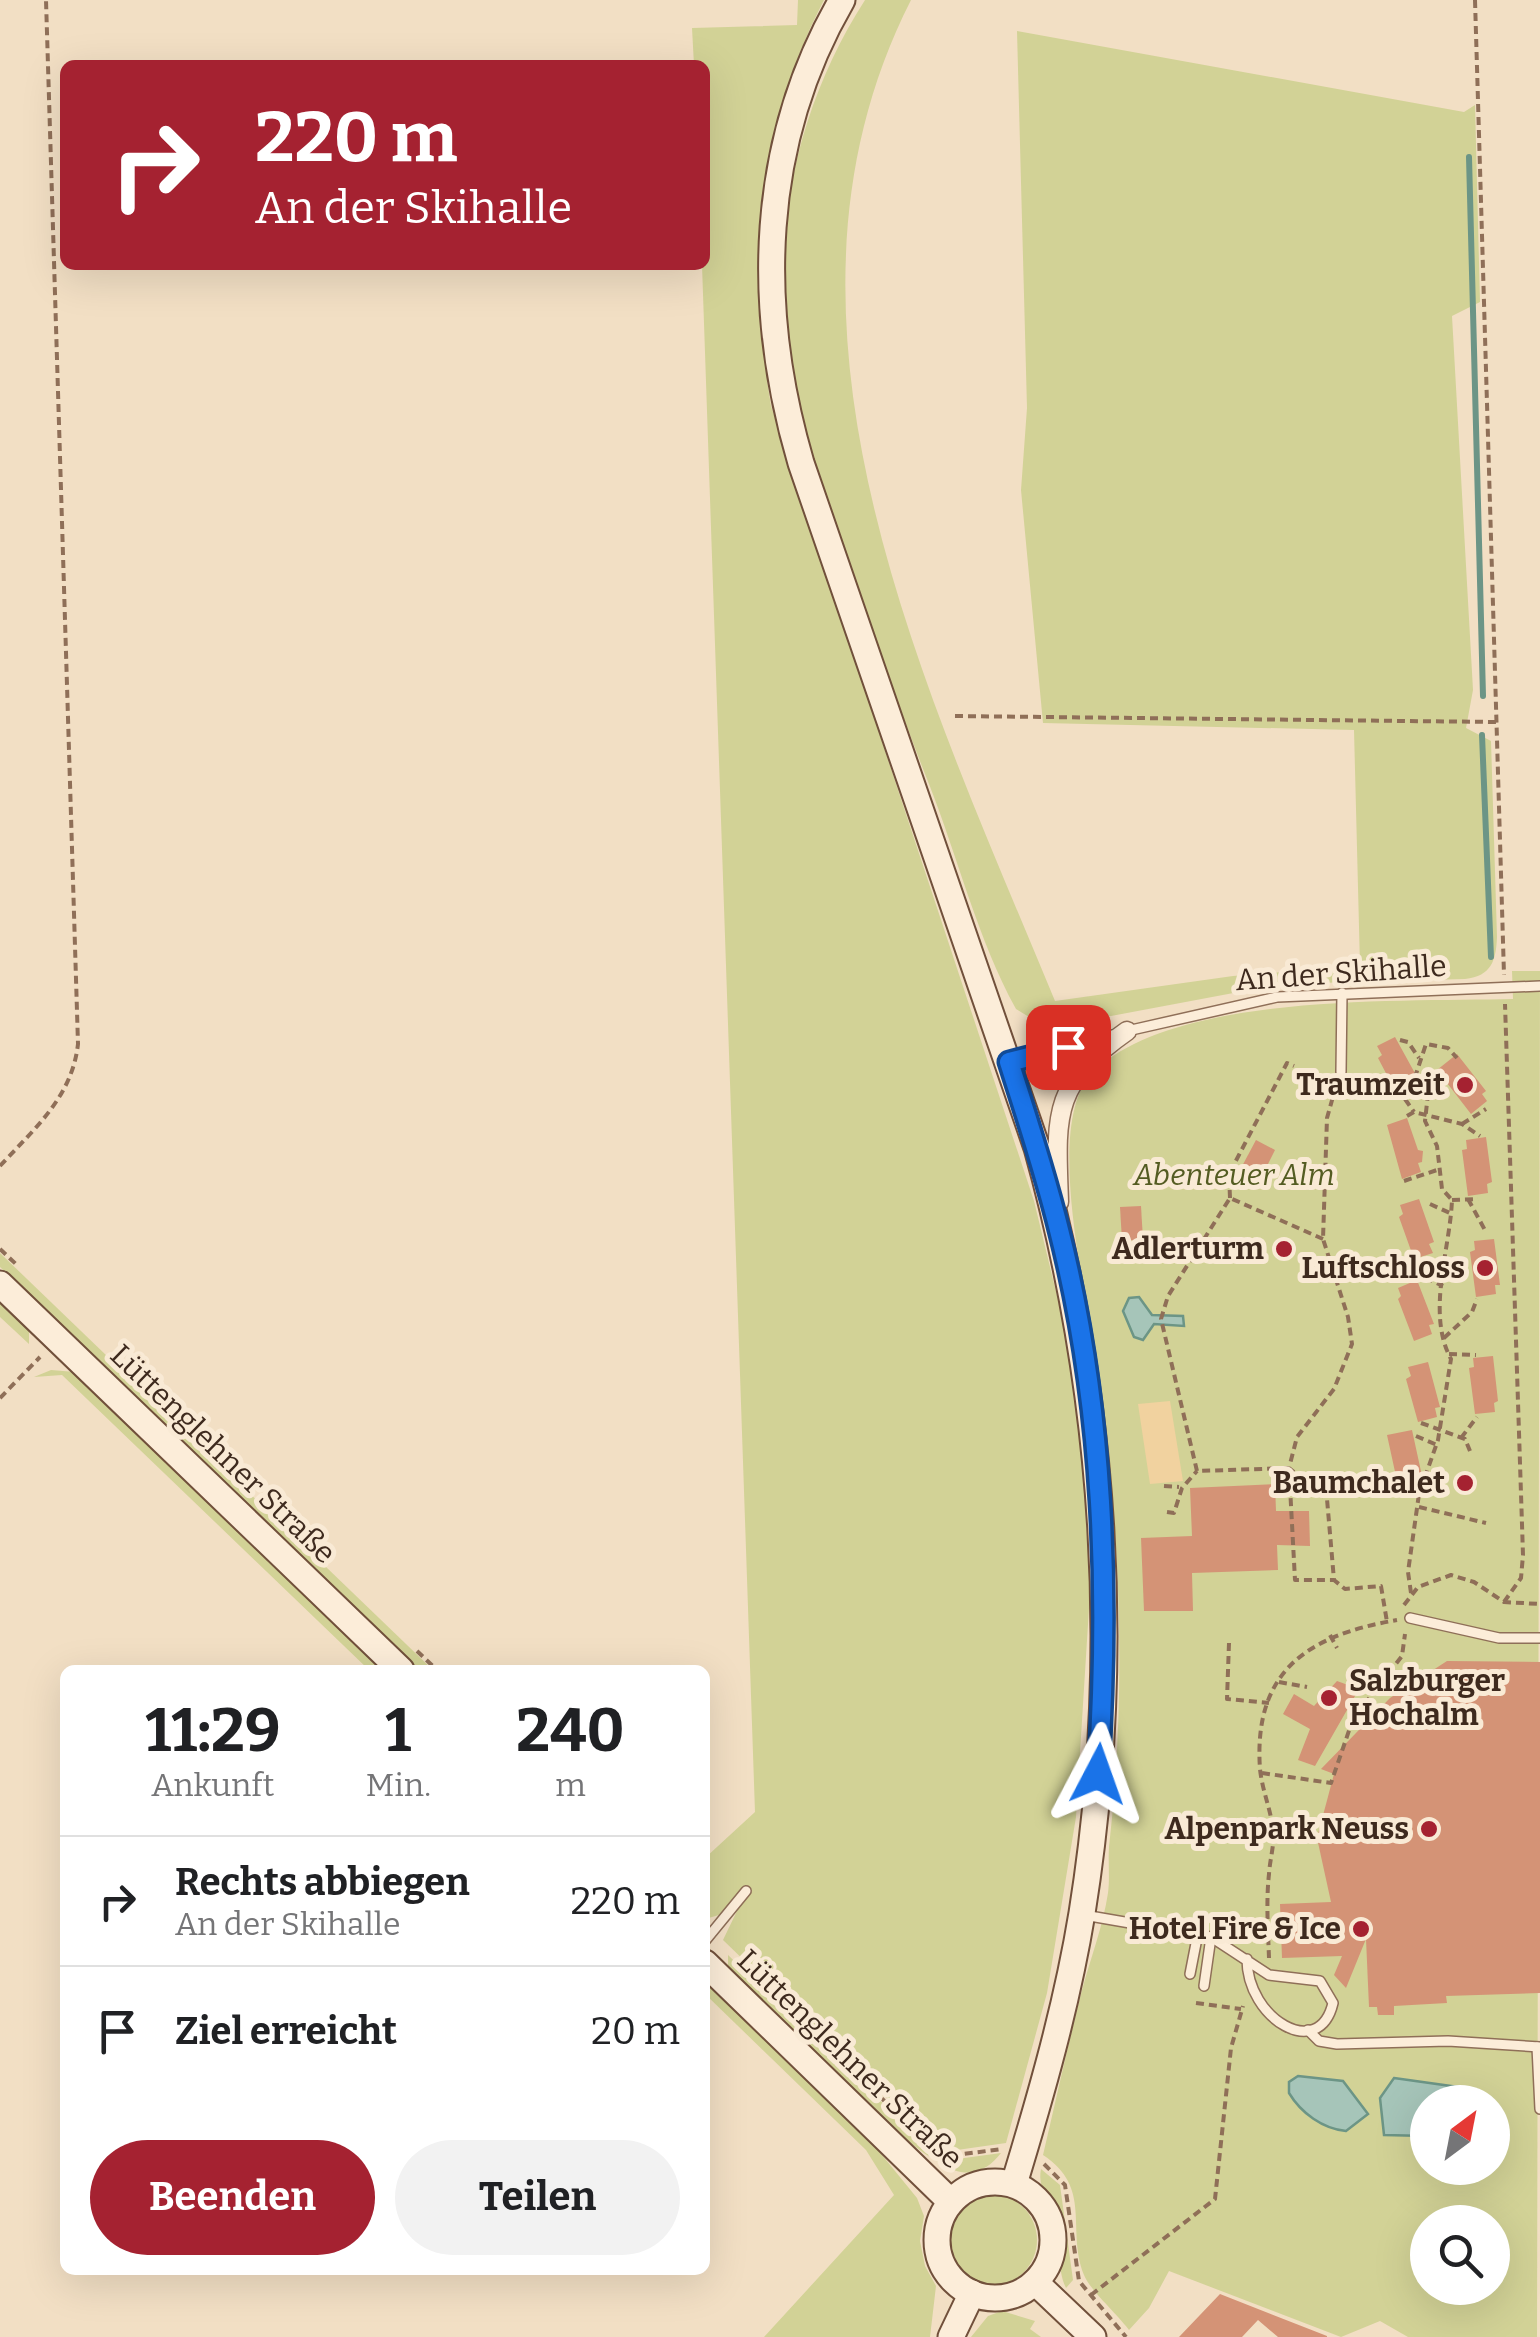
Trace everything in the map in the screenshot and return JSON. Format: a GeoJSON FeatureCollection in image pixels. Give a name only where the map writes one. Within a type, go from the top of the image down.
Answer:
{"type":"FeatureCollection","features":[{"type":"Feature","properties":{"kind":"main road"},"geometry":{"type":"LineString","coordinates":[[842,0],[794,106],[778,172],[770,272],[774,349],[800,463],[1009,1062],[1060,1233],[1094,1433],[1105,1608],[1098,1774],[1082,1915],[1057,2032],[1014,2184]]}},
{"type":"Feature","properties":{"kind":"main road","name":"Lüttenglehner Straße"},"geometry":{"type":"LineString","coordinates":[[0,1284],[395,1665]]}},
{"type":"Feature","properties":{"kind":"main road","name":"Lüttenglehner Straße"},"geometry":{"type":"LineString","coordinates":[[710,1969],[950,2201]]}},
{"type":"Feature","properties":{"kind":"main road"},"geometry":{"type":"LineString","coordinates":[[981,2183],[1014,2184],[1042,2205],[1052,2226],[1049,2260],[1035,2282],[1006,2297],[972,2294],[946,2272],[937,2251],[940,2219],[950,2201],[981,2183]]}},
{"type":"Feature","properties":{"kind":"main road"},"geometry":{"type":"LineString","coordinates":[[1035,2282],[1093,2337]]}},
{"type":"Feature","properties":{"kind":"main road"},"geometry":{"type":"LineString","coordinates":[[951,2337],[972,2294]]}},
{"type":"Feature","properties":{"kind":"street"},"geometry":{"type":"LineString","coordinates":[[1060,1233],[1057,1145],[1066,1096],[1090,1057],[1127,1031]]}},
{"type":"Feature","properties":{"kind":"lane","name":"An der Skihalle"},"geometry":{"type":"LineString","coordinates":[[1009,1062],[1228,1006],[1342,992],[1540,986]]}},
{"type":"Feature","properties":{"kind":"lane"},"geometry":{"type":"LineString","coordinates":[[1340,1072],[1342,992]]}},
{"type":"Feature","properties":{"kind":"lane"},"geometry":{"type":"LineString","coordinates":[[1406,1619],[1499,1638],[1540,1638]]}},
{"type":"Feature","properties":{"kind":"lane"},"geometry":{"type":"LineString","coordinates":[[710,1935],[746,1891]]}},
{"type":"Feature","properties":{"kind":"lane"},"geometry":{"type":"LineString","coordinates":[[1082,1915],[1212,1936],[1269,1975],[1308,1977],[1329,1991],[1330,2014],[1319,2026],[1308,2030]]}},
{"type":"Feature","properties":{"kind":"lane"},"geometry":{"type":"LineString","coordinates":[[1190,1974],[1198,1933]]}},
{"type":"Feature","properties":{"kind":"lane"},"geometry":{"type":"LineString","coordinates":[[1204,1986],[1212,1936]]}},
{"type":"Feature","properties":{"kind":"lane"},"geometry":{"type":"LineString","coordinates":[[1247,1959],[1251,1994],[1273,2019],[1308,2030],[1319,2041],[1448,2041],[1538,2047],[1540,2109]]}},
{"type":"Feature","properties":{"kind":"path"},"geometry":{"type":"LineString","coordinates":[[0,1166],[62,1097],[76,1065],[78,1044],[46,0]]}},
{"type":"Feature","properties":{"kind":"path"},"geometry":{"type":"LineString","coordinates":[[1475,0],[1523,1555],[1521,1578],[1504,1602]]}},
{"type":"Feature","properties":{"kind":"path"},"geometry":{"type":"LineString","coordinates":[[955,716],[1496,722]]}},
{"type":"Feature","properties":{"kind":"path"},"geometry":{"type":"LineString","coordinates":[[1400,1040],[1408,1042],[1419,1058]]}},
{"type":"Feature","properties":{"kind":"path"},"geometry":{"type":"LineString","coordinates":[[1260,1773],[1330,1783],[1353,1719],[1404,1650],[1411,1594],[1408,1572],[1419,1494],[1439,1432],[1449,1354],[1444,1338],[1443,1286],[1452,1214],[1452,1200],[1442,1189],[1437,1170],[1437,1146],[1425,1117],[1428,1094],[1416,1074],[1426,1044],[1448,1048],[1457,1058]]}},
{"type":"Feature","properties":{"kind":"path"},"geometry":{"type":"LineString","coordinates":[[1197,1471],[1161,1319],[1168,1296],[1230,1198],[1229,1174],[1287,1063],[1294,1066]]}},
{"type":"Feature","properties":{"kind":"path"},"geometry":{"type":"LineString","coordinates":[[1340,1072],[1327,1118],[1322,1239],[1348,1317],[1352,1344],[1334,1389],[1297,1437],[1289,1468],[1295,1580],[1334,1580],[1345,1588],[1381,1586],[1388,1622]]}},
{"type":"Feature","properties":{"kind":"path"},"geometry":{"type":"LineString","coordinates":[[1405,1099],[1414,1112],[1462,1124],[1480,1136]]}},
{"type":"Feature","properties":{"kind":"path"},"geometry":{"type":"LineString","coordinates":[[1462,1124],[1486,1108]]}},
{"type":"Feature","properties":{"kind":"path"},"geometry":{"type":"LineString","coordinates":[[1408,1116],[1414,1112]]}},
{"type":"Feature","properties":{"kind":"path"},"geometry":{"type":"LineString","coordinates":[[1404,1181],[1437,1170]]}},
{"type":"Feature","properties":{"kind":"path"},"geometry":{"type":"LineString","coordinates":[[1230,1198],[1322,1239]]}},
{"type":"Feature","properties":{"kind":"path"},"geometry":{"type":"LineString","coordinates":[[1468,1199],[1486,1232]]}},
{"type":"Feature","properties":{"kind":"path"},"geometry":{"type":"LineString","coordinates":[[1452,1200],[1478,1199]]}},
{"type":"Feature","properties":{"kind":"path"},"geometry":{"type":"LineString","coordinates":[[1430,1204],[1452,1214]]}},
{"type":"Feature","properties":{"kind":"path"},"geometry":{"type":"LineString","coordinates":[[1414,1257],[1444,1275]]}},
{"type":"Feature","properties":{"kind":"path"},"geometry":{"type":"LineString","coordinates":[[1412,1281],[1428,1279],[1443,1286]]}},
{"type":"Feature","properties":{"kind":"path"},"geometry":{"type":"LineString","coordinates":[[1444,1338],[1472,1312],[1477,1299]]}},
{"type":"Feature","properties":{"kind":"path"},"geometry":{"type":"LineString","coordinates":[[0,1398],[57,1338]]}},
{"type":"Feature","properties":{"kind":"path"},"geometry":{"type":"LineString","coordinates":[[1449,1354],[1476,1355]]}},
{"type":"Feature","properties":{"kind":"path"},"geometry":{"type":"LineString","coordinates":[[1460,1438],[1477,1416]]}},
{"type":"Feature","properties":{"kind":"path"},"geometry":{"type":"LineString","coordinates":[[1421,1423],[1460,1438],[1470,1451]]}},
{"type":"Feature","properties":{"kind":"path"},"geometry":{"type":"LineString","coordinates":[[1416,1436],[1436,1445]]}},
{"type":"Feature","properties":{"kind":"path"},"geometry":{"type":"LineString","coordinates":[[1168,1512],[1175,1510],[1182,1488],[1197,1471],[1289,1468],[1327,1499],[1334,1580]]}},
{"type":"Feature","properties":{"kind":"path"},"geometry":{"type":"LineString","coordinates":[[1164,1486],[1182,1488]]}},
{"type":"Feature","properties":{"kind":"path"},"geometry":{"type":"LineString","coordinates":[[1403,1491],[1419,1494]]}},
{"type":"Feature","properties":{"kind":"path"},"geometry":{"type":"LineString","coordinates":[[1419,1507],[1486,1523]]}},
{"type":"Feature","properties":{"kind":"path"},"geometry":{"type":"LineString","coordinates":[[1411,1594],[1427,1582],[1451,1576],[1474,1582],[1504,1602],[1540,1604]]}},
{"type":"Feature","properties":{"kind":"path"},"geometry":{"type":"LineString","coordinates":[[1269,1975],[1268,1896],[1273,1841],[1259,1751],[1269,1703],[1278,1682],[1298,1657],[1330,1636],[1406,1619]]}},
{"type":"Feature","properties":{"kind":"path"},"geometry":{"type":"LineString","coordinates":[[1330,1636],[1337,1648]]}},
{"type":"Feature","properties":{"kind":"path"},"geometry":{"type":"LineString","coordinates":[[1229,1643],[1227,1699],[1269,1703]]}},
{"type":"Feature","properties":{"kind":"path"},"geometry":{"type":"LineString","coordinates":[[1278,1682],[1307,1687]]}},
{"type":"Feature","properties":{"kind":"path"},"geometry":{"type":"LineString","coordinates":[[767,1988],[932,2147],[948,2154],[996,2148],[1056,2171],[1065,2185],[1078,2283],[1126,2337]]}},
{"type":"Feature","properties":{"kind":"path"},"geometry":{"type":"LineString","coordinates":[[1091,2295],[1215,2200],[1231,2048],[1241,2009],[1251,1994]]}},
{"type":"Feature","properties":{"kind":"path"},"geometry":{"type":"LineString","coordinates":[[1196,2003],[1241,2009]]}},
{"type":"Feature","properties":{"kind":"green space"},"geometry":{"type":"Polygon","coordinates":[[[798,0],[824,0],[784,98],[764,199],[760,302],[771,406],[1034,1201],[1067,1337],[1079,1426],[1091,1576],[1076,1817],[1047,1993],[1006,2143],[957,2150],[933,2143],[723,1940],[749,1886],[726,1913],[710,1918],[710,1853],[755,1812],[702,270],[710,270],[710,60],[694,60],[692,28],[797,25],[798,0]]]}},
{"type":"Feature","properties":{"kind":"green space"},"geometry":{"type":"Polygon","coordinates":[[[865,0],[911,0],[865,123],[846,250],[851,378],[874,507],[911,635],[956,761],[1055,1001],[1233,976],[1360,966],[1354,730],[1043,723],[1021,490],[1027,408],[1017,31],[1464,112],[1475,105],[1480,302],[1452,316],[1473,690],[1466,728],[1491,741],[1497,937],[1494,960],[1481,974],[1465,979],[1282,984],[1047,1028],[1016,1009],[979,927],[889,678],[804,427],[787,354],[783,248],[801,144],[817,94],[865,0]]]}},
{"type":"Feature","properties":{"kind":"green space","name":"Alpenpark Neuss"},"geometry":{"type":"Polygon","coordinates":[[[1512,971],[1540,971],[1537,2337],[1408,2337],[1380,2321],[1341,2337],[1169,2271],[1149,2308],[1129,2330],[1084,2275],[1073,2195],[1068,2181],[1043,2155],[1108,1893],[1118,1729],[1119,1612],[1112,1495],[1100,1378],[1079,1264],[1070,1172],[1071,1131],[1078,1096],[1094,1071],[1131,1045],[1179,1027],[1234,1014],[1354,1002],[1513,999],[1512,971]]]}},
{"type":"Feature","properties":{"kind":"green space"},"geometry":{"type":"Polygon","coordinates":[[[0,1253],[428,1665],[413,1665],[0,1267],[0,1253]]]}},
{"type":"Feature","properties":{"kind":"green space"},"geometry":{"type":"Polygon","coordinates":[[[0,1299],[29,1327],[29,1344],[0,1317],[0,1299]]]}},
{"type":"Feature","properties":{"kind":"green space"},"geometry":{"type":"Polygon","coordinates":[[[51,1370],[75,1372],[380,1665],[364,1665],[62,1375],[34,1377],[51,1370]]]}},
{"type":"Feature","properties":{"kind":"green space"},"geometry":{"type":"Polygon","coordinates":[[[728,1955],[935,2153],[957,2159],[1001,2153],[984,2168],[961,2172],[939,2163],[910,2143],[842,2083],[728,1970],[728,1955]]]}},
{"type":"Feature","properties":{"kind":"green space"},"geometry":{"type":"Polygon","coordinates":[[[710,1984],[873,2144],[917,2198],[924,2216],[920,2241],[925,2266],[936,2286],[930,2337],[764,2337],[894,2195],[866,2150],[710,1999],[710,1984]]]}},
{"type":"Feature","properties":{"kind":"green space"},"geometry":{"type":"Polygon","coordinates":[[[1041,2169],[1060,2185],[1073,2280],[1066,2288],[1061,2266],[1061,2231],[1044,2193],[1041,2169]]]}},
{"type":"Feature","properties":{"kind":"green space"},"geometry":{"type":"Polygon","coordinates":[[[991,2194],[1009,2197],[1024,2207],[1034,2222],[1034,2258],[1024,2273],[1009,2283],[991,2286],[973,2283],[958,2273],[948,2258],[945,2240],[948,2222],[958,2207],[973,2197],[991,2194]]]}},
{"type":"Feature","properties":{"kind":"green space"},"geometry":{"type":"Polygon","coordinates":[[[1002,2311],[1035,2321],[1030,2329],[1041,2337],[971,2337],[988,2316],[1002,2311]]]}},
{"type":"Feature","properties":{"kind":"sand"},"geometry":{"type":"Polygon","coordinates":[[[1170,1401],[1183,1481],[1150,1484],[1138,1404],[1170,1401]]]}},
{"type":"Feature","properties":{"kind":"shaded area"},"geometry":{"type":"Polygon","coordinates":[[[1139,1297],[1152,1315],[1183,1316],[1184,1326],[1154,1324],[1143,1340],[1134,1337],[1123,1311],[1129,1298],[1139,1297]]]}},
{"type":"Feature","properties":{"kind":"shaded area"},"geometry":{"type":"Polygon","coordinates":[[[1298,2076],[1343,2081],[1368,2114],[1346,2131],[1321,2123],[1289,2093],[1289,2082],[1298,2076]]]}},
{"type":"Feature","properties":{"kind":"shaded area"},"geometry":{"type":"Polygon","coordinates":[[[1394,2078],[1444,2085],[1410,2085],[1410,2136],[1384,2135],[1380,2098],[1394,2078]]]}},
{"type":"Feature","properties":{"kind":"building"},"geometry":{"type":"Polygon","coordinates":[[[1395,1037],[1422,1086],[1399,1098],[1378,1058],[1382,1055],[1377,1046],[1395,1037]]]}},
{"type":"Feature","properties":{"kind":"building","name":"Traumzeit"},"geometry":{"type":"Polygon","coordinates":[[[1457,1054],[1486,1091],[1482,1094],[1487,1101],[1471,1114],[1437,1070],[1457,1054]]]}},
{"type":"Feature","properties":{"kind":"building"},"geometry":{"type":"Polygon","coordinates":[[[1407,1118],[1418,1150],[1423,1151],[1422,1162],[1418,1163],[1421,1172],[1402,1179],[1387,1125],[1407,1118]]]}},
{"type":"Feature","properties":{"kind":"building"},"geometry":{"type":"Polygon","coordinates":[[[1486,1137],[1492,1182],[1487,1184],[1488,1193],[1468,1196],[1462,1150],[1467,1149],[1466,1140],[1486,1137]]]}},
{"type":"Feature","properties":{"kind":"building"},"geometry":{"type":"Polygon","coordinates":[[[1256,1140],[1275,1150],[1260,1180],[1240,1170],[1256,1140]]]}},
{"type":"Feature","properties":{"kind":"building"},"geometry":{"type":"Polygon","coordinates":[[[1419,1199],[1434,1242],[1429,1244],[1433,1253],[1414,1259],[1399,1217],[1403,1214],[1400,1205],[1419,1199]]]}},
{"type":"Feature","properties":{"kind":"building"},"geometry":{"type":"Polygon","coordinates":[[[1141,1206],[1143,1240],[1122,1241],[1120,1207],[1141,1206]]]}},
{"type":"Feature","properties":{"kind":"building","name":"Luftschloss"},"geometry":{"type":"Polygon","coordinates":[[[1494,1239],[1500,1285],[1495,1285],[1496,1294],[1476,1297],[1470,1252],[1475,1250],[1474,1241],[1494,1239]]]}},
{"type":"Feature","properties":{"kind":"building","name":"Adlerturm"},"geometry":{"type":"Polygon","coordinates":[[[1284,1241],[1291,1243],[1291,1257],[1284,1259],[1277,1257],[1275,1250],[1277,1243],[1284,1241]]]}},
{"type":"Feature","properties":{"kind":"building"},"geometry":{"type":"Polygon","coordinates":[[[1417,1280],[1434,1324],[1429,1325],[1432,1334],[1414,1341],[1398,1299],[1398,1288],[1417,1280]]]}},
{"type":"Feature","properties":{"kind":"building"},"geometry":{"type":"Polygon","coordinates":[[[1493,1356],[1498,1401],[1494,1403],[1495,1412],[1475,1414],[1469,1368],[1474,1367],[1473,1358],[1493,1356]]]}},
{"type":"Feature","properties":{"kind":"building"},"geometry":{"type":"Polygon","coordinates":[[[1428,1362],[1440,1407],[1435,1408],[1437,1417],[1418,1422],[1406,1379],[1411,1376],[1408,1367],[1428,1362]]]}},
{"type":"Feature","properties":{"kind":"building"},"geometry":{"type":"Polygon","coordinates":[[[1412,1430],[1422,1476],[1417,1477],[1419,1486],[1399,1490],[1387,1435],[1412,1430]]]}},
{"type":"Feature","properties":{"kind":"building"},"geometry":{"type":"Polygon","coordinates":[[[1275,1484],[1276,1511],[1309,1511],[1310,1546],[1277,1545],[1278,1570],[1192,1573],[1193,1611],[1144,1611],[1141,1538],[1192,1536],[1190,1488],[1275,1484]]]}},
{"type":"Feature","properties":{"kind":"building","name":"Alpenpark Neuss"},"geometry":{"type":"Polygon","coordinates":[[[1447,1661],[1540,1662],[1540,1993],[1446,1996],[1447,2003],[1394,2006],[1394,2015],[1378,2015],[1377,2007],[1369,2007],[1366,1939],[1346,1988],[1334,1975],[1342,1956],[1282,1958],[1280,1904],[1331,1902],[1317,1838],[1334,1774],[1321,1769],[1390,1698],[1447,1661]]]}},
{"type":"Feature","properties":{"kind":"building"},"geometry":{"type":"Polygon","coordinates":[[[1337,1681],[1359,1689],[1315,1766],[1298,1760],[1310,1729],[1283,1714],[1294,1694],[1314,1706],[1337,1681]]]}},
{"type":"Feature","properties":{"kind":"building"},"geometry":{"type":"Polygon","coordinates":[[[1220,2294],[1327,2337],[1278,2337],[1258,2320],[1242,2337],[1179,2337],[1220,2294]]]}},
{"type":"Feature","properties":{"kind":"waterway"},"geometry":{"type":"LineString","coordinates":[[1469,157],[1483,696]]}},
{"type":"Feature","properties":{"kind":"waterway"},"geometry":{"type":"LineString","coordinates":[[1482,735],[1491,957]]}},
{"type":"Feature","properties":{"kind":"place","name":"Traumzeit"},"geometry":{"type":"Point","coordinates":[1465,1085]}},
{"type":"Feature","properties":{"kind":"place","name":"Adlerturm"},"geometry":{"type":"Point","coordinates":[1284,1249]}},
{"type":"Feature","properties":{"kind":"place","name":"Luftschloss"},"geometry":{"type":"Point","coordinates":[1485,1268]}},
{"type":"Feature","properties":{"kind":"place","name":"Baumchalet"},"geometry":{"type":"Point","coordinates":[1465,1483]}},
{"type":"Feature","properties":{"kind":"place","name":"Salzburger Hochalm"},"geometry":{"type":"Point","coordinates":[1329,1698]}},
{"type":"Feature","properties":{"kind":"place","name":"Alpenpark Neuss"},"geometry":{"type":"Point","coordinates":[1429,1829]}},
{"type":"Feature","properties":{"kind":"place","name":"Hotel Fire & Ice"},"geometry":{"type":"Point","coordinates":[1361,1929]}},
{"type":"Feature","properties":{"kind":"route"},"geometry":{"type":"LineString","coordinates":[[1068,1047],[1009,1062],[1060,1233],[1094,1433],[1102,1512],[1105,1608],[1098,1774]]}},
{"type":"Feature","properties":{"kind":"park label","name":"Abenteuer Alm"},"geometry":{"type":"Point","coordinates":[1234,1175]}}]}
